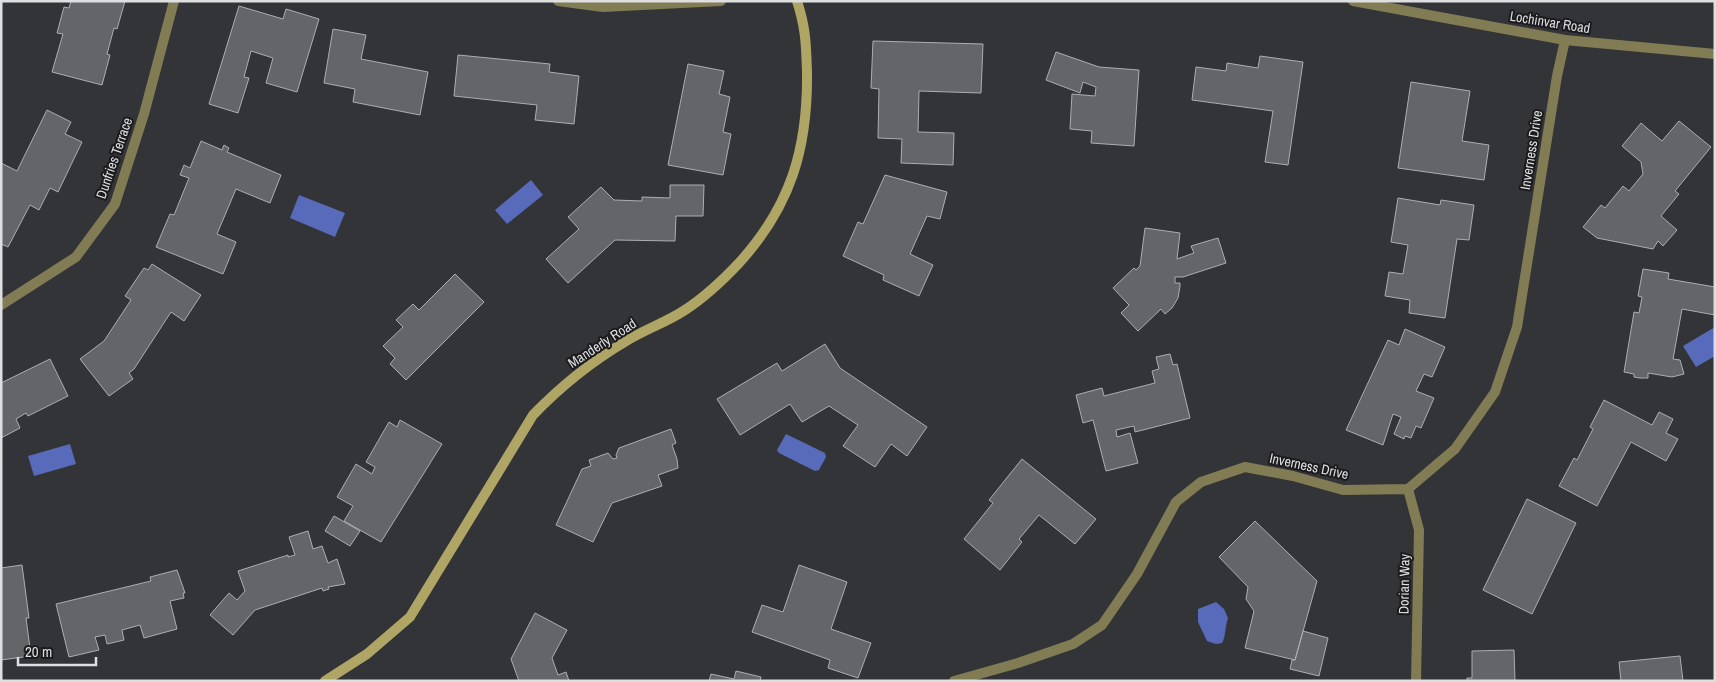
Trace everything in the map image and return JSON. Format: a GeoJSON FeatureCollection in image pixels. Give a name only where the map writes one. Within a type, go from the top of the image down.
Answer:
{"type":"FeatureCollection","features":[{"type":"Feature","properties":{"kind":"street","name":"Dunfries Terrace"},"geometry":{"type":"LineString","coordinates":[[1,305],[76,257],[115,204],[144,114],[174,1]]}},
{"type":"Feature","properties":{"kind":"street"},"geometry":{"type":"LineString","coordinates":[[558,1],[603,7],[721,1]]}},
{"type":"Feature","properties":{"kind":"street","name":"Manderly Road"},"geometry":{"type":"LineString","coordinates":[[325,681],[367,654],[410,617],[533,415],[560,388],[597,359],[686,310],[721,282],[758,241],[788,192],[800,151],[808,109],[806,28],[797,1]]}},
{"type":"Feature","properties":{"kind":"street","name":"Lochinvar Road"},"geometry":{"type":"LineString","coordinates":[[1353,1],[1564,40],[1715,54]]}},
{"type":"Feature","properties":{"kind":"street","name":"Inverness Drive"},"geometry":{"type":"LineString","coordinates":[[954,681],[1018,664],[1073,644],[1102,625],[1137,574],[1176,502],[1201,482],[1245,467],[1293,476],[1343,490],[1408,489],[1455,449],[1495,392],[1517,327],[1556,76],[1564,40]]}},
{"type":"Feature","properties":{"kind":"street","name":"Dorian Way"},"geometry":{"type":"LineString","coordinates":[[1408,489],[1419,530],[1416,681]]}},
{"type":"Feature","properties":{"kind":"water"},"geometry":{"type":"Polygon","coordinates":[[[531,180],[543,195],[507,224],[495,210],[531,180]]]}},
{"type":"Feature","properties":{"kind":"water"},"geometry":{"type":"Polygon","coordinates":[[[299,195],[345,213],[335,237],[290,218],[299,195]]]}},
{"type":"Feature","properties":{"kind":"water"},"geometry":{"type":"Polygon","coordinates":[[[1715,327],[1715,356],[1696,367],[1683,346],[1715,327]]]}},
{"type":"Feature","properties":{"kind":"water"},"geometry":{"type":"Polygon","coordinates":[[[786,434],[825,453],[826,457],[819,470],[815,471],[779,453],[777,450],[786,434]]]}},
{"type":"Feature","properties":{"kind":"water"},"geometry":{"type":"Polygon","coordinates":[[[70,444],[76,464],[34,476],[28,456],[70,444]]]}},
{"type":"Feature","properties":{"kind":"water"},"geometry":{"type":"Polygon","coordinates":[[[1216,602],[1224,609],[1228,618],[1222,643],[1216,644],[1207,641],[1198,622],[1198,609],[1216,602]]]}},
{"type":"Feature","properties":{"kind":"building"},"geometry":{"type":"Polygon","coordinates":[[[71,1],[125,1],[117,29],[114,28],[107,54],[110,55],[102,85],[52,72],[63,34],[57,33],[64,7],[69,8],[71,1]]]}},
{"type":"Feature","properties":{"kind":"building"},"geometry":{"type":"Polygon","coordinates":[[[239,6],[283,19],[286,9],[319,19],[297,92],[266,83],[273,58],[251,51],[244,77],[249,78],[238,113],[209,104],[239,6]]]}},
{"type":"Feature","properties":{"kind":"building"},"geometry":{"type":"Polygon","coordinates":[[[333,29],[366,35],[361,59],[428,72],[420,115],[353,102],[355,89],[324,83],[333,29]]]}},
{"type":"Feature","properties":{"kind":"building"},"geometry":{"type":"Polygon","coordinates":[[[873,41],[983,44],[981,93],[919,91],[918,132],[954,133],[953,165],[901,163],[902,139],[878,138],[879,89],[871,88],[873,41]]]}},
{"type":"Feature","properties":{"kind":"building"},"geometry":{"type":"Polygon","coordinates":[[[1056,52],[1099,67],[1139,70],[1134,146],[1091,143],[1092,131],[1070,129],[1072,94],[1095,96],[1096,87],[1083,82],[1080,93],[1046,80],[1056,52]]]}},
{"type":"Feature","properties":{"kind":"building"},"geometry":{"type":"Polygon","coordinates":[[[458,55],[550,64],[549,72],[579,76],[574,124],[535,120],[537,105],[454,96],[458,55]]]}},
{"type":"Feature","properties":{"kind":"building"},"geometry":{"type":"Polygon","coordinates":[[[1260,56],[1303,62],[1288,165],[1265,162],[1273,111],[1192,100],[1196,67],[1226,71],[1227,63],[1258,68],[1260,56]]]}},
{"type":"Feature","properties":{"kind":"building"},"geometry":{"type":"Polygon","coordinates":[[[688,64],[724,71],[719,94],[730,97],[723,132],[731,134],[723,175],[668,165],[688,64]]]}},
{"type":"Feature","properties":{"kind":"building"},"geometry":{"type":"Polygon","coordinates":[[[1411,82],[1470,91],[1462,141],[1489,145],[1484,180],[1398,168],[1411,82]]]}},
{"type":"Feature","properties":{"kind":"building"},"geometry":{"type":"Polygon","coordinates":[[[47,110],[71,122],[65,134],[82,142],[58,192],[50,188],[39,210],[30,205],[8,247],[1,244],[1,163],[17,171],[47,110]]]}},
{"type":"Feature","properties":{"kind":"building"},"geometry":{"type":"Polygon","coordinates":[[[1679,121],[1711,147],[1675,191],[1679,194],[1661,216],[1677,230],[1663,246],[1658,241],[1653,249],[1597,238],[1583,227],[1601,205],[1605,208],[1623,186],[1629,191],[1643,174],[1641,162],[1622,146],[1641,123],[1662,141],[1679,121]]]}},
{"type":"Feature","properties":{"kind":"building"},"geometry":{"type":"Polygon","coordinates":[[[201,141],[222,150],[224,145],[229,148],[227,152],[281,175],[270,203],[236,189],[217,234],[236,242],[223,274],[156,247],[170,214],[174,215],[189,178],[180,175],[184,165],[190,168],[201,141]]]}},
{"type":"Feature","properties":{"kind":"building"},"geometry":{"type":"Polygon","coordinates":[[[885,175],[947,192],[940,219],[927,216],[910,254],[933,265],[919,296],[883,280],[884,275],[843,256],[858,222],[863,224],[885,175]]]}},
{"type":"Feature","properties":{"kind":"building"},"geometry":{"type":"Polygon","coordinates":[[[670,185],[704,185],[703,216],[676,216],[675,241],[615,240],[568,283],[546,259],[579,229],[568,217],[601,187],[614,200],[642,201],[642,197],[670,198],[670,185]]]}},
{"type":"Feature","properties":{"kind":"building"},"geometry":{"type":"Polygon","coordinates":[[[1398,198],[1440,205],[1441,200],[1474,205],[1469,240],[1457,239],[1445,318],[1409,313],[1410,300],[1385,296],[1389,272],[1403,274],[1408,245],[1391,242],[1398,198]]]}},
{"type":"Feature","properties":{"kind":"building"},"geometry":{"type":"Polygon","coordinates":[[[1145,228],[1180,233],[1177,259],[1194,253],[1191,246],[1218,238],[1226,263],[1183,277],[1175,277],[1175,283],[1180,283],[1180,286],[1178,298],[1172,308],[1165,314],[1161,309],[1138,331],[1121,313],[1129,305],[1113,288],[1134,268],[1136,270],[1140,266],[1145,228]]]}},
{"type":"Feature","properties":{"kind":"building"},"geometry":{"type":"Polygon","coordinates":[[[152,264],[201,295],[184,321],[171,312],[134,369],[129,373],[133,379],[109,396],[80,359],[104,341],[131,300],[125,296],[144,268],[148,270],[152,264]]]}},
{"type":"Feature","properties":{"kind":"building"},"geometry":{"type":"Polygon","coordinates":[[[1643,269],[1669,273],[1668,279],[1715,287],[1715,315],[1682,309],[1673,359],[1680,360],[1684,374],[1672,377],[1648,373],[1648,378],[1640,378],[1634,377],[1634,374],[1624,372],[1634,312],[1639,313],[1642,297],[1638,296],[1643,269]]]}},
{"type":"Feature","properties":{"kind":"building"},"geometry":{"type":"Polygon","coordinates":[[[455,274],[484,302],[406,380],[390,364],[395,358],[383,346],[403,327],[396,320],[413,304],[419,310],[455,274]]]}},
{"type":"Feature","properties":{"kind":"building"},"geometry":{"type":"Polygon","coordinates":[[[1405,329],[1445,347],[1432,377],[1424,374],[1416,391],[1434,398],[1421,428],[1416,426],[1411,438],[1405,436],[1404,439],[1394,434],[1401,417],[1393,414],[1383,445],[1346,430],[1388,340],[1399,345],[1405,329]]]}},
{"type":"Feature","properties":{"kind":"building"},"geometry":{"type":"Polygon","coordinates":[[[825,344],[840,368],[927,427],[907,456],[891,444],[875,467],[843,446],[858,425],[829,406],[802,422],[790,404],[740,435],[717,399],[777,363],[782,371],[825,344]]]}},
{"type":"Feature","properties":{"kind":"building"},"geometry":{"type":"Polygon","coordinates":[[[1170,354],[1173,365],[1177,364],[1190,418],[1135,432],[1134,426],[1116,430],[1117,437],[1130,433],[1138,463],[1106,471],[1093,420],[1083,423],[1076,395],[1102,388],[1104,396],[1155,383],[1152,371],[1159,369],[1156,357],[1170,354]]]}},
{"type":"Feature","properties":{"kind":"building"},"geometry":{"type":"Polygon","coordinates":[[[50,359],[68,396],[28,416],[26,413],[16,419],[20,428],[1,438],[1,383],[50,359]]]}},
{"type":"Feature","properties":{"kind":"building"},"geometry":{"type":"Polygon","coordinates":[[[1604,400],[1652,425],[1659,412],[1673,419],[1666,433],[1678,439],[1666,461],[1631,442],[1597,506],[1559,486],[1574,458],[1577,460],[1593,429],[1590,427],[1604,400]]]}},
{"type":"Feature","properties":{"kind":"building"},"geometry":{"type":"Polygon","coordinates":[[[400,420],[442,444],[381,542],[344,521],[353,506],[337,497],[356,464],[372,474],[375,467],[366,462],[389,422],[397,427],[400,420]]]}},
{"type":"Feature","properties":{"kind":"building"},"geometry":{"type":"Polygon","coordinates":[[[671,429],[676,443],[672,445],[678,468],[658,475],[662,486],[612,503],[593,542],[556,525],[582,469],[591,466],[589,460],[608,453],[613,459],[617,458],[616,455],[619,448],[671,429]]]}},
{"type":"Feature","properties":{"kind":"building"},"geometry":{"type":"Polygon","coordinates":[[[1022,459],[1096,519],[1075,544],[1039,515],[1019,539],[1022,542],[1000,570],[964,539],[993,503],[989,500],[1022,459]]]}},
{"type":"Feature","properties":{"kind":"building"},"geometry":{"type":"Polygon","coordinates":[[[1527,499],[1576,523],[1532,614],[1483,590],[1527,499]]]}},
{"type":"Feature","properties":{"kind":"building"},"geometry":{"type":"Polygon","coordinates":[[[334,516],[360,531],[350,546],[325,531],[334,516]]]}},
{"type":"Feature","properties":{"kind":"building"},"geometry":{"type":"Polygon","coordinates":[[[1255,521],[1317,581],[1295,660],[1245,648],[1254,611],[1246,599],[1248,587],[1219,557],[1255,521]]]}},
{"type":"Feature","properties":{"kind":"building"},"geometry":{"type":"Polygon","coordinates":[[[308,531],[313,549],[322,546],[328,563],[337,559],[345,584],[328,587],[329,589],[323,591],[322,588],[255,610],[233,635],[210,615],[229,593],[237,600],[245,591],[238,571],[288,555],[288,557],[295,555],[289,537],[308,531]]]}},
{"type":"Feature","properties":{"kind":"building"},"geometry":{"type":"Polygon","coordinates":[[[22,565],[29,618],[26,618],[31,656],[1,660],[1,568],[22,565]]]}},
{"type":"Feature","properties":{"kind":"building"},"geometry":{"type":"Polygon","coordinates":[[[799,565],[847,582],[831,629],[871,643],[858,678],[828,668],[830,660],[752,632],[762,605],[783,612],[799,565]]]}},
{"type":"Feature","properties":{"kind":"building"},"geometry":{"type":"Polygon","coordinates":[[[177,570],[185,593],[183,593],[184,598],[170,601],[177,629],[144,638],[140,625],[122,630],[124,640],[107,644],[105,635],[95,637],[99,650],[69,657],[56,604],[151,581],[150,577],[177,570]]]}},
{"type":"Feature","properties":{"kind":"building"},"geometry":{"type":"Polygon","coordinates":[[[535,613],[567,630],[552,658],[558,675],[566,672],[569,681],[519,681],[511,659],[535,613]]]}},
{"type":"Feature","properties":{"kind":"building"},"geometry":{"type":"Polygon","coordinates":[[[1303,631],[1328,638],[1319,676],[1290,669],[1292,660],[1295,660],[1303,631]]]}},
{"type":"Feature","properties":{"kind":"building"},"geometry":{"type":"Polygon","coordinates":[[[1514,650],[1515,681],[1467,681],[1467,678],[1472,678],[1472,651],[1514,650]]]}},
{"type":"Feature","properties":{"kind":"building"},"geometry":{"type":"Polygon","coordinates":[[[1680,656],[1683,681],[1621,681],[1619,662],[1680,656]]]}},
{"type":"Feature","properties":{"kind":"building"},"geometry":{"type":"Polygon","coordinates":[[[736,671],[761,677],[760,681],[709,681],[711,674],[734,679],[736,671]]]}}]}
